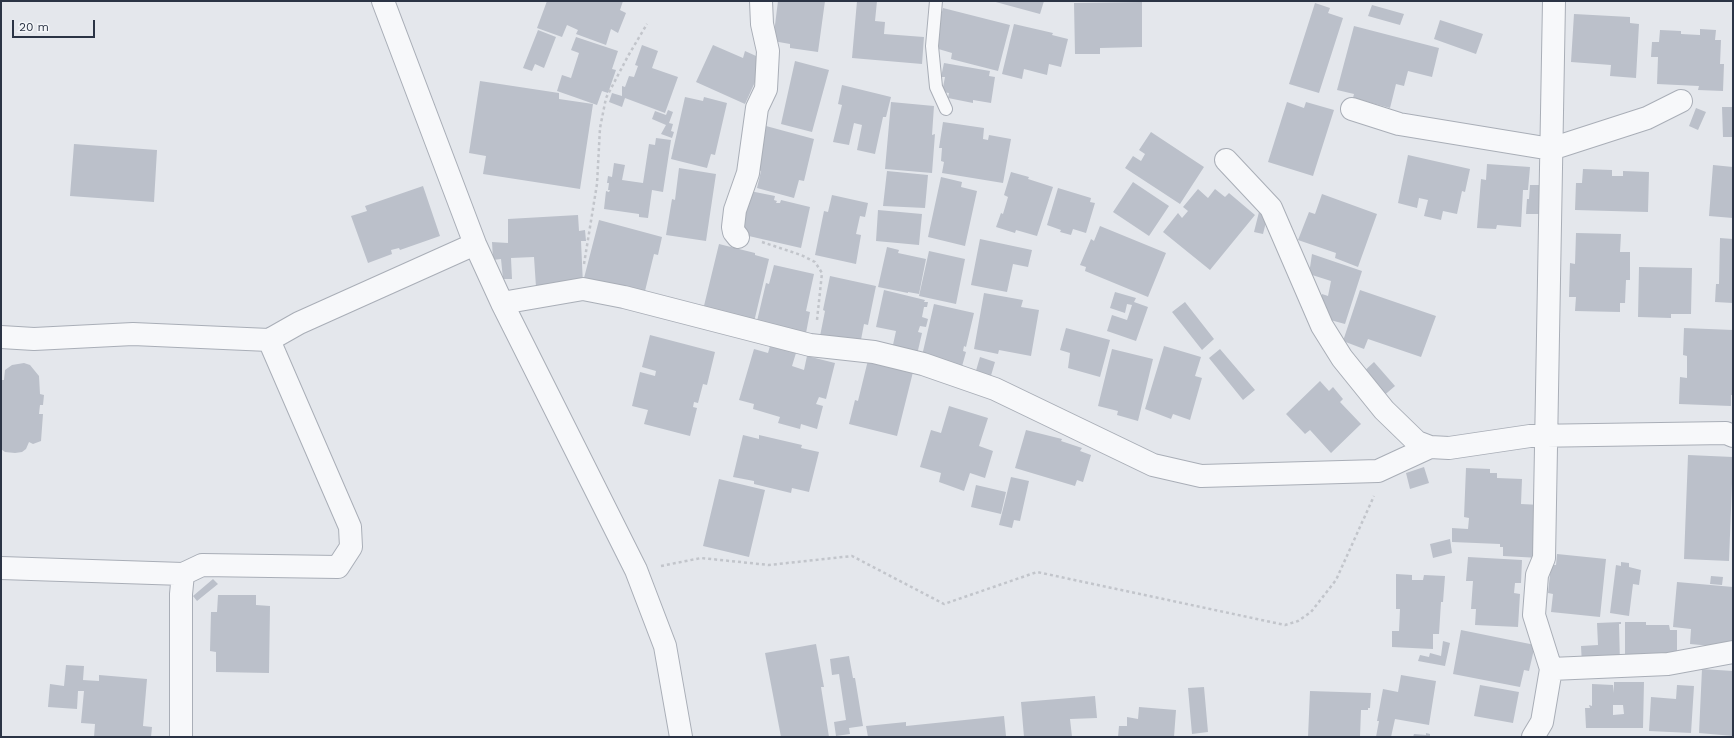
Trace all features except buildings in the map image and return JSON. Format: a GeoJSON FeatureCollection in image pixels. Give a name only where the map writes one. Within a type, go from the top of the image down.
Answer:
{"type":"FeatureCollection","features":[{"type":"Feature","properties":{"kind":"street"},"geometry":{"type":"LineString","coordinates":[[383,1],[475,244],[502,303],[636,570],[665,646],[681,737]]}},
{"type":"Feature","properties":{"kind":"street"},"geometry":{"type":"LineString","coordinates":[[738,237],[734,232],[733,227],[735,210],[748,173],[757,108],[766,89],[768,51],[762,24],[761,1]]}},
{"type":"Feature","properties":{"kind":"street"},"geometry":{"type":"LineString","coordinates":[[1533,737],[1542,722],[1551,669],[1534,615],[1537,575],[1544,558],[1554,1]]}},
{"type":"Feature","properties":{"kind":"street"},"geometry":{"type":"LineString","coordinates":[[1352,109],[1399,124],[1551,149],[1647,118],[1681,101]]}},
{"type":"Feature","properties":{"kind":"street"},"geometry":{"type":"LineString","coordinates":[[1226,160],[1271,208],[1322,326],[1342,358],[1384,410],[1410,438],[1417,442],[1430,447],[1449,448],[1530,436],[1726,433],[1733,436]]}},
{"type":"Feature","properties":{"kind":"street"},"geometry":{"type":"LineString","coordinates":[[1,337],[34,339],[132,334],[269,340],[300,323],[475,244]]}},
{"type":"Feature","properties":{"kind":"street"},"geometry":{"type":"LineString","coordinates":[[502,303],[583,289],[638,301],[810,345],[874,352],[923,364],[995,389],[1153,465],[1201,476],[1378,470],[1430,447]]}},
{"type":"Feature","properties":{"kind":"street"},"geometry":{"type":"LineString","coordinates":[[1,568],[183,574],[202,565],[338,567],[352,547],[350,527],[269,340]]}},
{"type":"Feature","properties":{"kind":"street"},"geometry":{"type":"LineString","coordinates":[[181,737],[181,594],[183,574]]}},
{"type":"Feature","properties":{"kind":"street"},"geometry":{"type":"LineString","coordinates":[[1551,669],[1668,664],[1733,652]]}},
{"type":"Feature","properties":{"kind":"lane"},"geometry":{"type":"LineString","coordinates":[[936,1],[932,46],[936,87],[946,109]]}},
{"type":"Feature","properties":{"kind":"path"},"geometry":{"type":"LineString","coordinates":[[583,289],[584,260],[597,184],[600,128],[606,98],[647,24]]}},
{"type":"Feature","properties":{"kind":"path"},"geometry":{"type":"LineString","coordinates":[[738,237],[766,242],[815,262],[822,273],[815,334],[810,345]]}},
{"type":"Feature","properties":{"kind":"path"},"geometry":{"type":"LineString","coordinates":[[636,570],[701,558],[769,566],[852,556],[944,604],[1037,572],[1285,625],[1298,621],[1311,612],[1336,580],[1374,500],[1378,470]]}}]}
